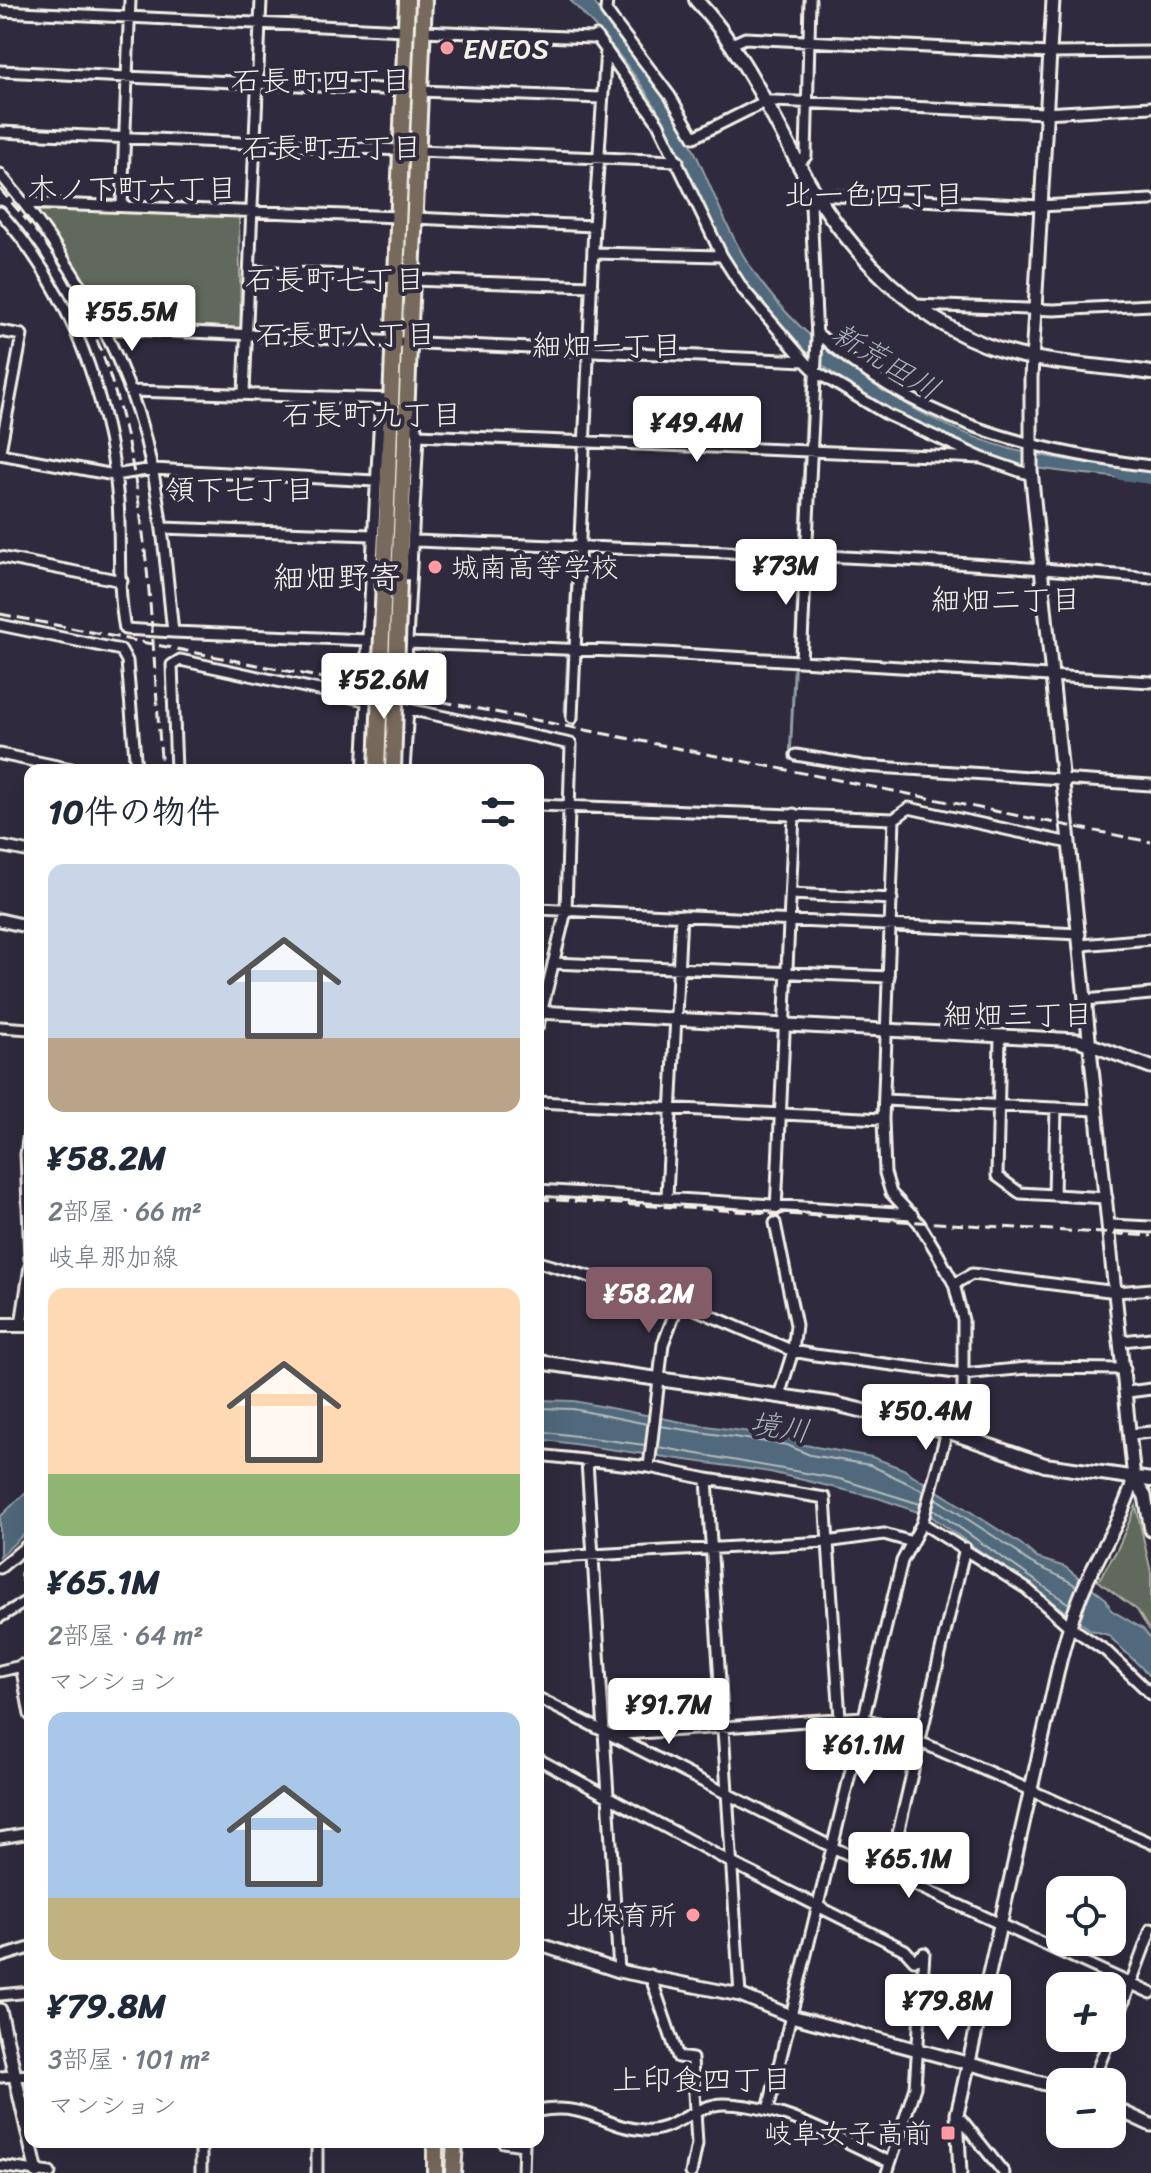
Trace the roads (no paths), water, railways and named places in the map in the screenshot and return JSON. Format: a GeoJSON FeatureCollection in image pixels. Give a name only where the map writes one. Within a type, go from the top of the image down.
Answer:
{"type":"FeatureCollection","features":[{"type":"Feature","properties":{"kind":"highway"},"geometry":{"type":"LineString","coordinates":[[377,764],[392,579],[399,400],[401,340],[396,277],[407,0]]}},
{"type":"Feature","properties":{"kind":"highway"},"geometry":{"type":"LineString","coordinates":[[401,340],[411,280],[424,0]]}},
{"type":"Feature","properties":{"kind":"highway"},"geometry":{"type":"LineString","coordinates":[[392,579],[393,764]]}},
{"type":"Feature","properties":{"kind":"highway"},"geometry":{"type":"LineString","coordinates":[[435,2148],[435,2173]]}},
{"type":"Feature","properties":{"kind":"highway"},"geometry":{"type":"LineString","coordinates":[[453,2173],[455,2148]]}},
{"type":"Feature","properties":{"kind":"main road"},"geometry":{"type":"LineString","coordinates":[[696,0],[732,44],[816,195],[888,283],[914,305],[969,338],[1033,358],[1151,373]]}},
{"type":"Feature","properties":{"kind":"main road"},"geometry":{"type":"LineString","coordinates":[[0,1325],[24,1325]]}},
{"type":"Feature","properties":{"kind":"main road"},"geometry":{"type":"LineString","coordinates":[[544,1363],[835,1404],[947,1431],[1045,1465],[1151,1480]]}},
{"type":"Feature","properties":{"kind":"street"},"geometry":{"type":"LineString","coordinates":[[122,206],[130,0]]}},
{"type":"Feature","properties":{"kind":"street"},"geometry":{"type":"LineString","coordinates":[[244,392],[261,0]]}},
{"type":"Feature","properties":{"kind":"street"},"geometry":{"type":"LineString","coordinates":[[607,0],[606,11],[670,96],[694,137],[766,101],[1044,113],[1151,107]]}},
{"type":"Feature","properties":{"kind":"street"},"geometry":{"type":"LineString","coordinates":[[799,164],[806,156],[810,0]]}},
{"type":"Feature","properties":{"kind":"street"},"geometry":{"type":"LineString","coordinates":[[960,2173],[957,2114],[970,2066],[998,1921],[1070,1623],[1088,1579],[1117,1527],[1134,1479],[1128,1392],[1031,472],[1044,113],[1053,0]]}},
{"type":"Feature","properties":{"kind":"street"},"geometry":{"type":"LineString","coordinates":[[0,11],[405,30]]}},
{"type":"Feature","properties":{"kind":"street"},"geometry":{"type":"LineString","coordinates":[[423,31],[596,36],[658,123],[722,256],[743,289],[805,361],[888,415],[982,458],[1031,472]]}},
{"type":"Feature","properties":{"kind":"street"},"geometry":{"type":"LineString","coordinates":[[732,44],[745,38],[1050,53],[1151,52]]}},
{"type":"Feature","properties":{"kind":"street"},"geometry":{"type":"LineString","coordinates":[[572,718],[594,226],[606,49]]}},
{"type":"Feature","properties":{"kind":"street"},"geometry":{"type":"LineString","coordinates":[[0,71],[403,90]]}},
{"type":"Feature","properties":{"kind":"street"},"geometry":{"type":"LineString","coordinates":[[420,91],[601,98]]}},
{"type":"Feature","properties":{"kind":"street"},"geometry":{"type":"LineString","coordinates":[[0,132],[401,150]]}},
{"type":"Feature","properties":{"kind":"street"},"geometry":{"type":"LineString","coordinates":[[418,151],[678,161]]}},
{"type":"Feature","properties":{"kind":"street"},"geometry":{"type":"LineString","coordinates":[[0,174],[45,227],[103,328],[131,391],[153,469],[173,632]]}},
{"type":"Feature","properties":{"kind":"street"},"geometry":{"type":"LineString","coordinates":[[801,661],[817,336],[811,206],[816,195],[1040,206],[1151,200]]}},
{"type":"Feature","properties":{"kind":"street"},"geometry":{"type":"LineString","coordinates":[[25,203],[399,217]]}},
{"type":"Feature","properties":{"kind":"street"},"geometry":{"type":"LineString","coordinates":[[0,212],[40,266],[66,309],[98,391],[114,475],[125,629],[368,640]]}},
{"type":"Feature","properties":{"kind":"street"},"geometry":{"type":"LineString","coordinates":[[414,218],[594,226]]}},
{"type":"Feature","properties":{"kind":"street"},"geometry":{"type":"LineString","coordinates":[[593,253],[722,256]]}},
{"type":"Feature","properties":{"kind":"street"},"geometry":{"type":"LineString","coordinates":[[249,271],[396,277]]}},
{"type":"Feature","properties":{"kind":"street"},"geometry":{"type":"LineString","coordinates":[[411,280],[592,286]]}},
{"type":"Feature","properties":{"kind":"street"},"geometry":{"type":"LineString","coordinates":[[914,305],[1035,309],[1151,305]]}},
{"type":"Feature","properties":{"kind":"street"},"geometry":{"type":"LineString","coordinates":[[103,328],[589,348],[805,361]]}},
{"type":"Feature","properties":{"kind":"street"},"geometry":{"type":"LineString","coordinates":[[0,331],[22,335],[0,452],[114,475],[153,469],[375,481]]}},
{"type":"Feature","properties":{"kind":"street"},"geometry":{"type":"LineString","coordinates":[[817,336],[910,399],[987,434],[1030,447],[1151,466]]}},
{"type":"Feature","properties":{"kind":"street"},"geometry":{"type":"LineString","coordinates":[[131,391],[244,392],[399,400]]}},
{"type":"Feature","properties":{"kind":"street"},"geometry":{"type":"LineString","coordinates":[[399,400],[418,435],[405,679],[366,673],[380,415],[399,400]]}},
{"type":"Feature","properties":{"kind":"street"},"geometry":{"type":"LineString","coordinates":[[418,435],[982,458]]}},
{"type":"Feature","properties":{"kind":"street"},"geometry":{"type":"LineString","coordinates":[[162,528],[372,535]]}},
{"type":"Feature","properties":{"kind":"street"},"geometry":{"type":"LineString","coordinates":[[413,541],[807,556],[1041,568],[1151,578]]}},
{"type":"Feature","properties":{"kind":"street"},"geometry":{"type":"LineString","coordinates":[[0,557],[122,581]]}},
{"type":"Feature","properties":{"kind":"street"},"geometry":{"type":"LineString","coordinates":[[0,625],[121,650],[127,661],[136,764]]}},
{"type":"Feature","properties":{"kind":"street"},"geometry":{"type":"LineString","coordinates":[[408,643],[1052,674],[1151,682]]}},
{"type":"Feature","properties":{"kind":"street"},"geometry":{"type":"LineString","coordinates":[[176,764],[172,665],[180,660],[571,744],[566,911],[544,997]]}},
{"type":"Feature","properties":{"kind":"street"},"geometry":{"type":"LineString","coordinates":[[363,764],[365,700]]}},
{"type":"Feature","properties":{"kind":"street"},"geometry":{"type":"LineString","coordinates":[[404,764],[408,709]]}},
{"type":"Feature","properties":{"kind":"street"},"geometry":{"type":"LineString","coordinates":[[0,754],[48,764]]}},
{"type":"Feature","properties":{"kind":"street"},"geometry":{"type":"LineString","coordinates":[[796,755],[863,766],[1151,785]]}},
{"type":"Feature","properties":{"kind":"street"},"geometry":{"type":"LineString","coordinates":[[544,805],[894,819],[909,808],[1069,843]]}},
{"type":"Feature","properties":{"kind":"street"},"geometry":{"type":"LineString","coordinates":[[776,1206],[794,814]]}},
{"type":"Feature","properties":{"kind":"street"},"geometry":{"type":"LineString","coordinates":[[768,2110],[902,1561],[922,1521],[936,1480],[947,1431],[963,1389],[963,1320],[954,1284],[912,1214],[891,1193],[885,1173],[883,1119],[894,819]]}},
{"type":"Feature","properties":{"kind":"street"},"geometry":{"type":"LineString","coordinates":[[0,846],[24,851]]}},
{"type":"Feature","properties":{"kind":"street"},"geometry":{"type":"LineString","coordinates":[[791,894],[892,899]]}},
{"type":"Feature","properties":{"kind":"street"},"geometry":{"type":"LineString","coordinates":[[544,909],[790,921],[1080,940],[1151,939]]}},
{"type":"Feature","properties":{"kind":"street"},"geometry":{"type":"LineString","coordinates":[[667,1196],[681,915]]}},
{"type":"Feature","properties":{"kind":"street"},"geometry":{"type":"LineString","coordinates":[[0,920],[24,926]]}},
{"type":"Feature","properties":{"kind":"street"},"geometry":{"type":"LineString","coordinates":[[553,963],[889,977]]}},
{"type":"Feature","properties":{"kind":"street"},"geometry":{"type":"LineString","coordinates":[[1085,1000],[1151,994]]}},
{"type":"Feature","properties":{"kind":"street"},"geometry":{"type":"LineString","coordinates":[[544,1012],[677,1022],[1090,1042],[1151,1067]]}},
{"type":"Feature","properties":{"kind":"street"},"geometry":{"type":"LineString","coordinates":[[0,1027],[24,1029]]}},
{"type":"Feature","properties":{"kind":"street"},"geometry":{"type":"LineString","coordinates":[[1000,1036],[997,1176],[1020,1193],[1107,1198]]}},
{"type":"Feature","properties":{"kind":"street"},"geometry":{"type":"LineString","coordinates":[[884,1100],[1097,1110]]}},
{"type":"Feature","properties":{"kind":"street"},"geometry":{"type":"LineString","coordinates":[[544,1102],[883,1119]]}},
{"type":"Feature","properties":{"kind":"street"},"geometry":{"type":"LineString","coordinates":[[1054,1195],[1056,1108]]}},
{"type":"Feature","properties":{"kind":"street"},"geometry":{"type":"LineString","coordinates":[[544,1190],[912,1214]]}},
{"type":"Feature","properties":{"kind":"street"},"geometry":{"type":"LineString","coordinates":[[775,1223],[796,1325],[793,1351],[779,1396]]}},
{"type":"Feature","properties":{"kind":"street"},"geometry":{"type":"LineString","coordinates":[[1110,1225],[1151,1227]]}},
{"type":"Feature","properties":{"kind":"street"},"geometry":{"type":"LineString","coordinates":[[544,1264],[679,1302],[793,1351],[963,1374],[1027,1368],[1125,1369]]}},
{"type":"Feature","properties":{"kind":"street"},"geometry":{"type":"LineString","coordinates":[[954,1284],[972,1274],[1117,1292],[1151,1289]]}},
{"type":"Feature","properties":{"kind":"street"},"geometry":{"type":"LineString","coordinates":[[649,1467],[663,1344],[679,1302]]}},
{"type":"Feature","properties":{"kind":"street"},"geometry":{"type":"LineString","coordinates":[[1122,1341],[1151,1338]]}},
{"type":"Feature","properties":{"kind":"street"},"geometry":{"type":"LineString","coordinates":[[1128,1392],[1151,1389]]}},
{"type":"Feature","properties":{"kind":"street"},"geometry":{"type":"LineString","coordinates":[[1131,1434],[1151,1432]]}},
{"type":"Feature","properties":{"kind":"street"},"geometry":{"type":"LineString","coordinates":[[544,1456],[649,1467],[825,1498],[840,1718]]}},
{"type":"Feature","properties":{"kind":"street"},"geometry":{"type":"LineString","coordinates":[[587,1461],[607,1733],[606,1795],[619,1971]]}},
{"type":"Feature","properties":{"kind":"street"},"geometry":{"type":"LineString","coordinates":[[707,1479],[740,1995]]}},
{"type":"Feature","properties":{"kind":"street"},"geometry":{"type":"LineString","coordinates":[[1134,1479],[1145,1496],[1151,1530]]}},
{"type":"Feature","properties":{"kind":"street"},"geometry":{"type":"LineString","coordinates":[[922,1521],[1027,1589],[1106,1651],[1151,1694]]}},
{"type":"Feature","properties":{"kind":"street"},"geometry":{"type":"LineString","coordinates":[[544,1558],[826,1542],[884,1534],[912,1542]]}},
{"type":"Feature","properties":{"kind":"street"},"geometry":{"type":"LineString","coordinates":[[0,1568],[24,1548]]}},
{"type":"Feature","properties":{"kind":"street"},"geometry":{"type":"LineString","coordinates":[[889,1872],[965,1548]]}},
{"type":"Feature","properties":{"kind":"street"},"geometry":{"type":"LineString","coordinates":[[0,1617],[24,1603]]}},
{"type":"Feature","properties":{"kind":"street"},"geometry":{"type":"LineString","coordinates":[[0,1671],[24,1664]]}},
{"type":"Feature","properties":{"kind":"street"},"geometry":{"type":"LineString","coordinates":[[544,1701],[834,1848],[1151,1993]]}},
{"type":"Feature","properties":{"kind":"street"},"geometry":{"type":"LineString","coordinates":[[607,1733],[863,1717],[1151,1843]]}},
{"type":"Feature","properties":{"kind":"street"},"geometry":{"type":"LineString","coordinates":[[544,1762],[732,1863],[905,1950],[914,1960],[924,1953],[915,2087],[887,2173]]}},
{"type":"Feature","properties":{"kind":"street"},"geometry":{"type":"LineString","coordinates":[[0,1838],[24,1834]]}},
{"type":"Feature","properties":{"kind":"street"},"geometry":{"type":"LineString","coordinates":[[1126,1999],[1151,1929]]}},
{"type":"Feature","properties":{"kind":"street"},"geometry":{"type":"LineString","coordinates":[[544,1946],[619,1971],[740,1995],[791,2016],[1046,2085]]}},
{"type":"Feature","properties":{"kind":"street"},"geometry":{"type":"LineString","coordinates":[[0,1957],[24,1950]]}},
{"type":"Feature","properties":{"kind":"street"},"geometry":{"type":"LineString","coordinates":[[650,1975],[678,2057],[692,2059],[697,2144],[691,2173]]}},
{"type":"Feature","properties":{"kind":"street"},"geometry":{"type":"LineString","coordinates":[[0,1995],[24,1993]]}},
{"type":"Feature","properties":{"kind":"street"},"geometry":{"type":"LineString","coordinates":[[0,2010],[24,2118]]}},
{"type":"Feature","properties":{"kind":"street"},"geometry":{"type":"LineString","coordinates":[[0,2077],[24,2075]]}},
{"type":"Feature","properties":{"kind":"street"},"geometry":{"type":"LineString","coordinates":[[544,2111],[573,2109],[645,2131],[659,2131],[693,2113],[722,2104],[768,2110],[890,2162]]}},
{"type":"Feature","properties":{"kind":"street"},"geometry":{"type":"LineString","coordinates":[[1126,2113],[1151,2125]]}},
{"type":"Feature","properties":{"kind":"street"},"geometry":{"type":"LineString","coordinates":[[957,2114],[1004,2173]]}},
{"type":"Feature","properties":{"kind":"street"},"geometry":{"type":"LineString","coordinates":[[31,2148],[37,2172]]}},
{"type":"Feature","properties":{"kind":"street"},"geometry":{"type":"LineString","coordinates":[[201,2148],[201,2173]]}},
{"type":"Feature","properties":{"kind":"street"},"geometry":{"type":"LineString","coordinates":[[317,2148],[317,2173]]}},
{"type":"Feature","properties":{"kind":"street"},"geometry":{"type":"LineString","coordinates":[[523,2173],[524,2148]]}},
{"type":"Feature","properties":{"kind":"street"},"geometry":{"type":"LineString","coordinates":[[0,2166],[50,2173]]}},
{"type":"Feature","properties":{"kind":"water"},"geometry":{"type":"Polygon","coordinates":[[[570,0],[592,0],[631,51],[689,140],[746,260],[797,323],[829,351],[901,401],[977,438],[1014,450],[1141,470],[1139,481],[1039,468],[967,447],[887,409],[813,357],[780,326],[752,293],[729,257],[654,104],[621,57],[570,0]]]}},
{"type":"Feature","properties":{"kind":"water"},"geometry":{"type":"Polygon","coordinates":[[[544,1400],[574,1401],[692,1424],[792,1438],[799,1444],[872,1457],[903,1469],[1021,1544],[1037,1558],[1065,1567],[1106,1599],[1111,1610],[1143,1629],[1151,1639],[1151,1677],[1108,1635],[1091,1630],[932,1517],[878,1498],[770,1472],[544,1440],[544,1400]]]}},
{"type":"Feature","properties":{"kind":"water"},"geometry":{"type":"Polygon","coordinates":[[[24,1494],[24,1534],[0,1556],[0,1517],[24,1494]]]}},
{"type":"Feature","properties":{"kind":"waterway"},"geometry":{"type":"LineString","coordinates":[[565,711],[587,288]]}},
{"type":"Feature","properties":{"kind":"waterway"},"geometry":{"type":"LineString","coordinates":[[790,759],[808,380]]}},
{"type":"Feature","properties":{"kind":"waterway","name":"新荒田川"},"geometry":{"type":"LineString","coordinates":[[1121,472],[1151,476]]}},
{"type":"Feature","properties":{"kind":"railway"},"geometry":{"type":"LineString","coordinates":[[0,189],[44,241],[66,275],[94,332],[115,392],[141,516],[162,764]]}},
{"type":"Feature","properties":{"kind":"railway"},"geometry":{"type":"LineString","coordinates":[[0,614],[1151,842]]}},
{"type":"Feature","properties":{"kind":"railway"},"geometry":{"type":"LineString","coordinates":[[544,1199],[1151,1236]]}},
{"type":"Feature","properties":{"kind":"place","name":"ENEOS"},"geometry":{"type":"Point","coordinates":[447,48]}},
{"type":"Feature","properties":{"kind":"place","name":"城南高等学校"},"geometry":{"type":"Point","coordinates":[435,567]}},
{"type":"Feature","properties":{"kind":"place","name":"北保育所"},"geometry":{"type":"Point","coordinates":[693,1915]}},
{"type":"Feature","properties":{"kind":"place","name":"岐阜女子高前"},"geometry":{"type":"Point","coordinates":[948,2133]}},
{"type":"Feature","properties":{"kind":"district","name":"石長町四丁目"},"geometry":{"type":"Point","coordinates":[321,81]}},
{"type":"Feature","properties":{"kind":"district","name":"石長町五丁目"},"geometry":{"type":"Point","coordinates":[332,148]}},
{"type":"Feature","properties":{"kind":"district","name":"木ノ下町六丁目"},"geometry":{"type":"Point","coordinates":[132,189]}},
{"type":"Feature","properties":{"kind":"district","name":"北一色四丁目"},"geometry":{"type":"Point","coordinates":[874,195]}},
{"type":"Feature","properties":{"kind":"district","name":"石長町七丁目"},"geometry":{"type":"Point","coordinates":[335,280]}},
{"type":"Feature","properties":{"kind":"district","name":"石長町八丁目"},"geometry":{"type":"Point","coordinates":[346,335]}},
{"type":"Feature","properties":{"kind":"district","name":"細畑一丁目"},"geometry":{"type":"Point","coordinates":[607,346]}},
{"type":"Feature","properties":{"kind":"district","name":"石長町九丁目"},"geometry":{"type":"Point","coordinates":[372,415]}},
{"type":"Feature","properties":{"kind":"district","name":"領下七丁目"},"geometry":{"type":"Point","coordinates":[240,490]}},
{"type":"Feature","properties":{"kind":"district","name":"細畑野寄"},"geometry":{"type":"Point","coordinates":[337,577]}},
{"type":"Feature","properties":{"kind":"district","name":"細畑二丁目"},"geometry":{"type":"Point","coordinates":[1006,600]}},
{"type":"Feature","properties":{"kind":"district","name":"細畑三丁目"},"geometry":{"type":"Point","coordinates":[1018,1015]}},
{"type":"Feature","properties":{"kind":"district","name":"上印食四丁目"},"geometry":{"type":"Point","coordinates":[702,2080]}},
{"type":"Feature","properties":{"kind":"water label","name":"境川"},"geometry":{"type":"Point","coordinates":[780,1427]}}]}
